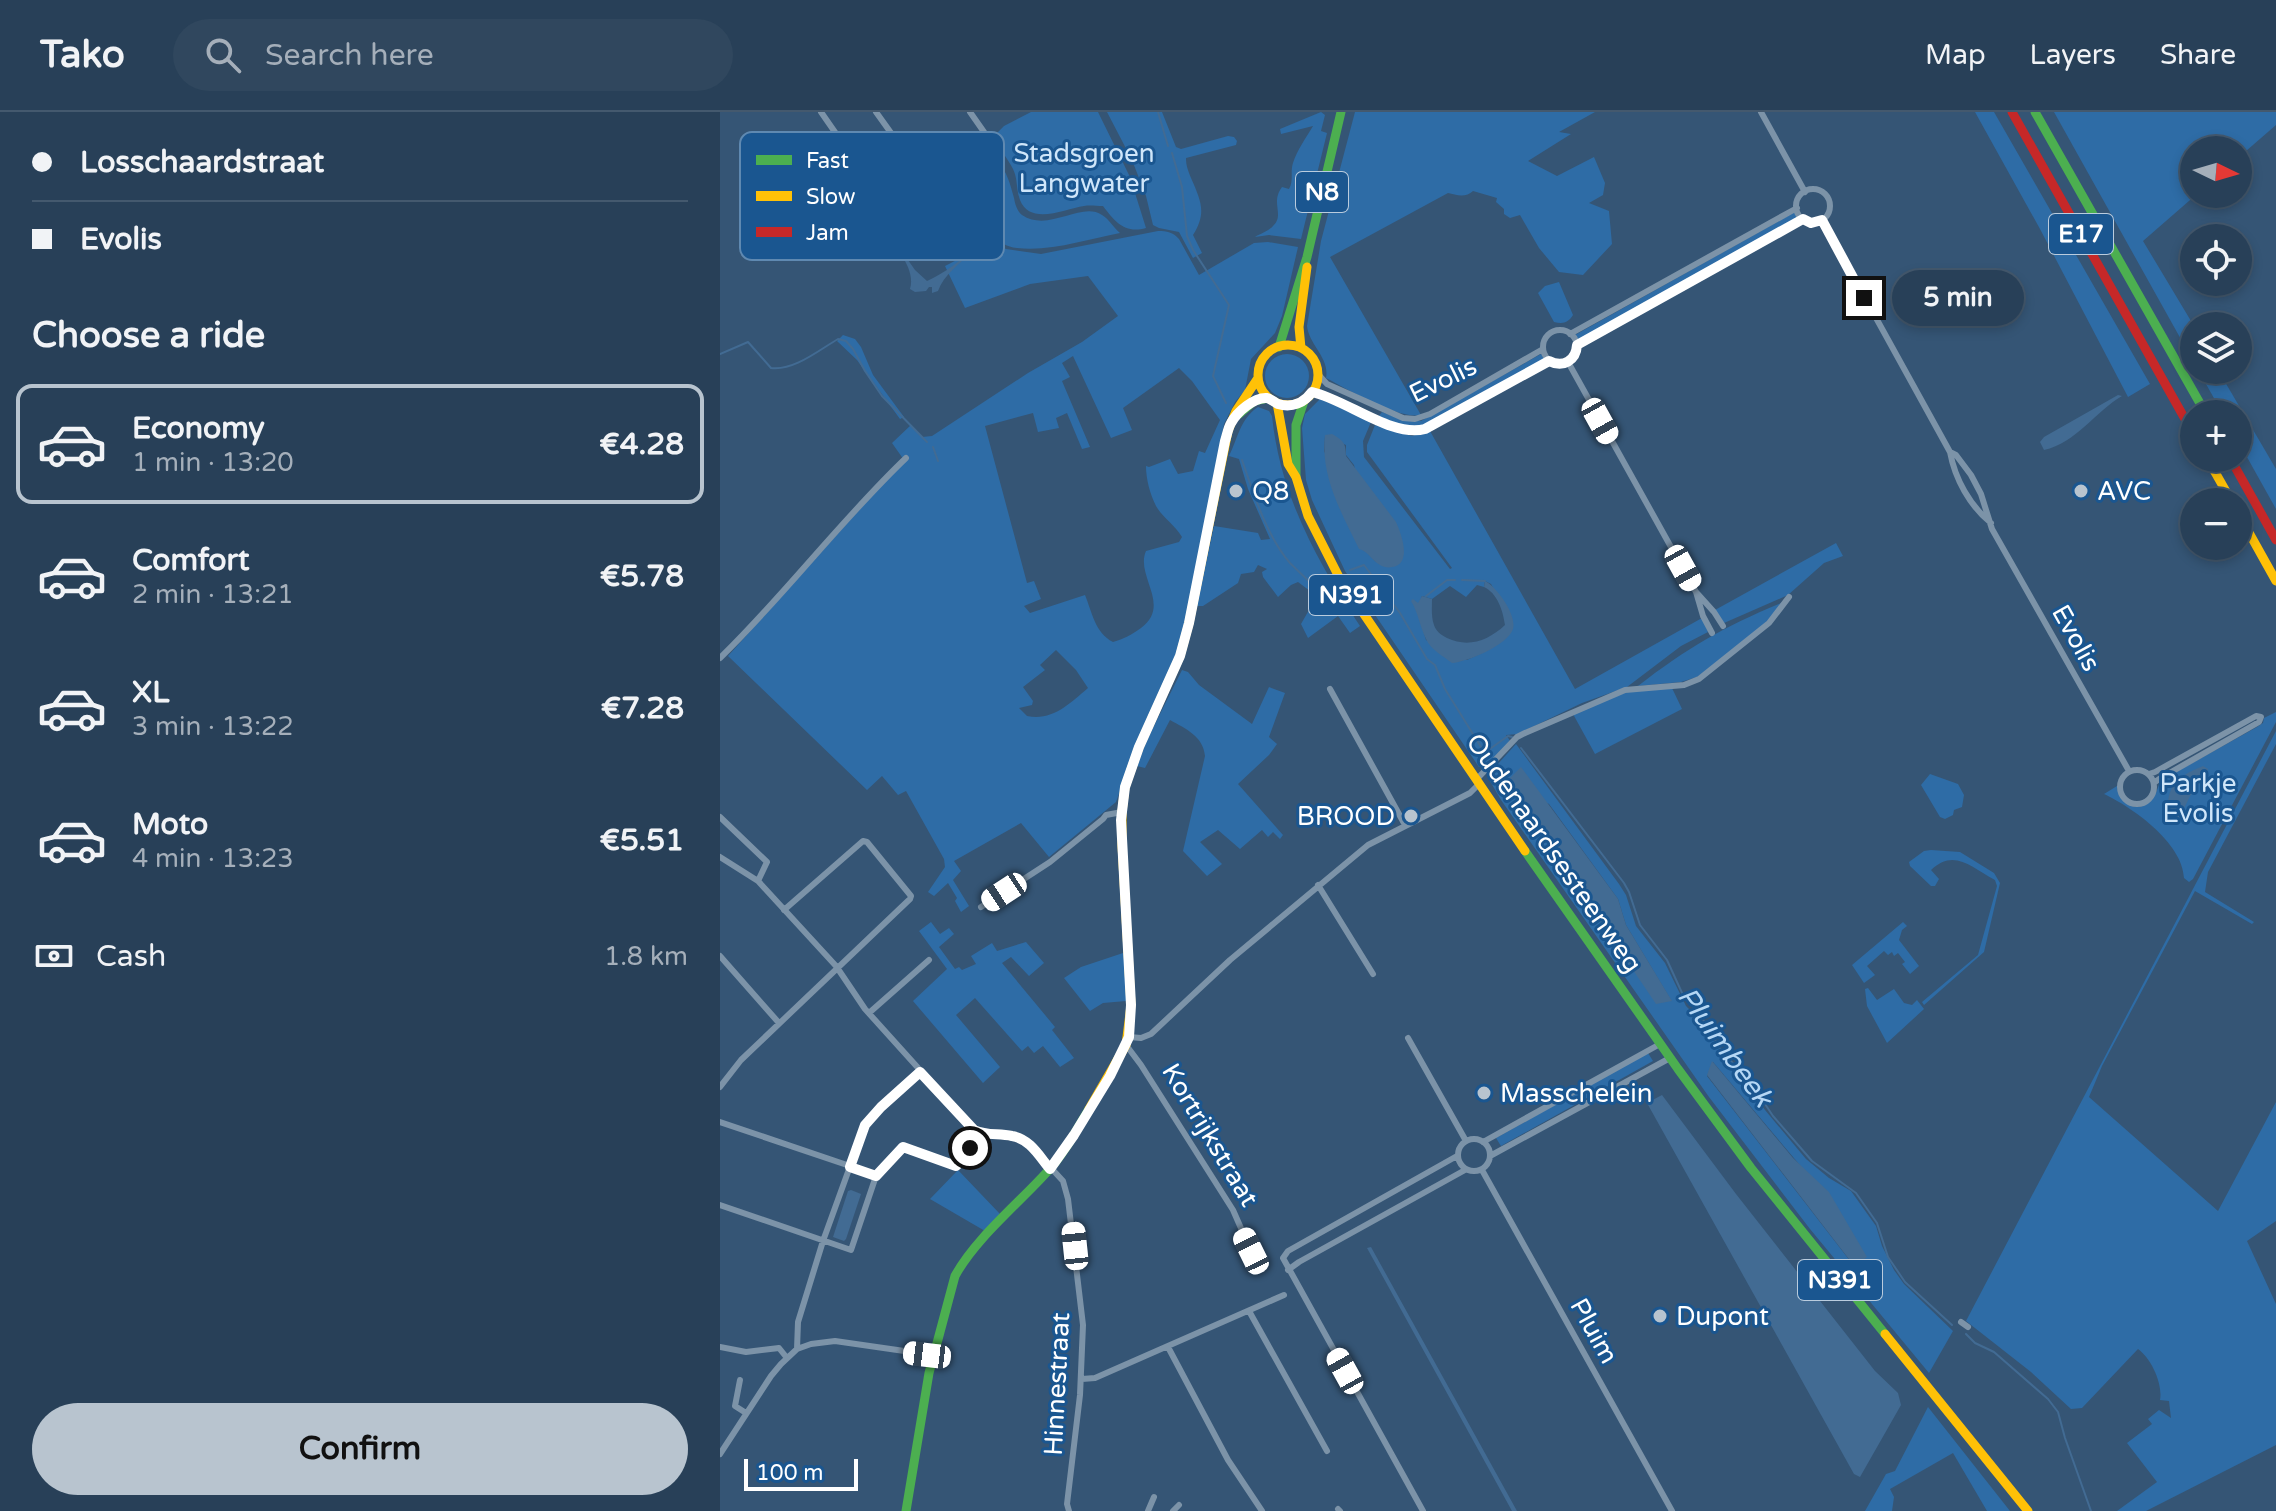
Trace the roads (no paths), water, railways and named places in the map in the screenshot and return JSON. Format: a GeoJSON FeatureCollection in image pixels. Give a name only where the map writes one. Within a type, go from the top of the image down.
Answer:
{"type":"FeatureCollection","features":[{"type":"Feature","properties":{"kind":"main road","name":"N8"},"geometry":{"type":"LineString","coordinates":[[1301,348],[1299,327],[1307,257],[1341,112]]}},
{"type":"Feature","properties":{"kind":"main road","name":"E17"},"geometry":{"type":"LineString","coordinates":[[2012,112],[2180,411]]}},
{"type":"Feature","properties":{"kind":"main road","name":"E17"},"geometry":{"type":"LineString","coordinates":[[2035,112],[2198,400]]}},
{"type":"Feature","properties":{"kind":"main road","name":"N8"},"geometry":{"type":"LineString","coordinates":[[1258,378],[1261,362],[1271,350],[1279,347],[1307,257]]}},
{"type":"Feature","properties":{"kind":"main road"},"geometry":{"type":"LineString","coordinates":[[1231,422],[1248,405],[1273,401],[1291,405],[1304,401],[1312,392],[1318,374],[1313,359],[1301,348],[1279,347]]}},
{"type":"Feature","properties":{"kind":"main road"},"geometry":{"type":"LineString","coordinates":[[1258,378],[1260,387],[1273,401]]}},
{"type":"Feature","properties":{"kind":"main road","name":"Kortrijkstraat"},"geometry":{"type":"LineString","coordinates":[[906,1511],[932,1355],[951,1287],[962,1263],[1050,1169],[1074,1135],[1128,1041],[1131,1005],[1122,816],[1125,787],[1139,747],[1180,656],[1231,422],[1258,378]]}},
{"type":"Feature","properties":{"kind":"main road","name":"Oudenaardsesteenweg"},"geometry":{"type":"LineString","coordinates":[[1273,401],[1288,464],[1296,477],[1308,516],[1340,579],[1478,782],[1660,1044],[1751,1168],[2030,1511]]}},
{"type":"Feature","properties":{"kind":"main road","name":"Oudenaardsesteenweg"},"geometry":{"type":"LineString","coordinates":[[1296,477],[1296,425],[1304,401]]}},
{"type":"Feature","properties":{"kind":"main road"},"geometry":{"type":"LineString","coordinates":[[2238,472],[2276,540]]}},
{"type":"Feature","properties":{"kind":"main road"},"geometry":{"type":"LineString","coordinates":[[2252,538],[2276,581]]}},
{"type":"Feature","properties":{"kind":"street"},"geometry":{"type":"LineString","coordinates":[[821,112],[835,132]]}},
{"type":"Feature","properties":{"kind":"street"},"geometry":{"type":"LineString","coordinates":[[876,112],[890,132]]}},
{"type":"Feature","properties":{"kind":"street"},"geometry":{"type":"LineString","coordinates":[[970,112],[984,132]]}},
{"type":"Feature","properties":{"kind":"street"},"geometry":{"type":"LineString","coordinates":[[1761,112],[1805,192]]}},
{"type":"Feature","properties":{"kind":"street"},"geometry":{"type":"LineString","coordinates":[[1816,189],[1827,196],[1830,209],[1822,220],[1811,223],[1799,215],[1799,196],[1805,192],[1816,189]]}},
{"type":"Feature","properties":{"kind":"street","name":"Evolis"},"geometry":{"type":"LineString","coordinates":[[1318,374],[1327,384],[1403,418],[1415,419],[1442,407],[1543,349],[1551,333],[1561,330],[1570,334],[1797,208]]}},
{"type":"Feature","properties":{"kind":"street"},"geometry":{"type":"LineString","coordinates":[[1577,345],[1803,219]]}},
{"type":"Feature","properties":{"kind":"street","name":"Evolis"},"geometry":{"type":"LineString","coordinates":[[1822,220],[1950,452],[1959,481],[1991,524]]}},
{"type":"Feature","properties":{"kind":"street"},"geometry":{"type":"LineString","coordinates":[[1543,349],[1549,361],[1560,365],[1568,362],[1575,355],[1577,345],[1570,334]]}},
{"type":"Feature","properties":{"kind":"street","name":"Evolis"},"geometry":{"type":"LineString","coordinates":[[1312,392],[1399,430],[1415,432],[1549,361]]}},
{"type":"Feature","properties":{"kind":"street"},"geometry":{"type":"LineString","coordinates":[[1568,362],[1696,592],[1723,626]]}},
{"type":"Feature","properties":{"kind":"street","name":"Evolis"},"geometry":{"type":"LineString","coordinates":[[1950,452],[1956,455],[1978,488],[1991,524],[2129,771]]}},
{"type":"Feature","properties":{"kind":"street"},"geometry":{"type":"LineString","coordinates":[[720,658],[906,458]]}},
{"type":"Feature","properties":{"kind":"street"},"geometry":{"type":"LineString","coordinates":[[1696,592],[1712,633]]}},
{"type":"Feature","properties":{"kind":"street"},"geometry":{"type":"LineString","coordinates":[[1128,1041],[1151,1034],[1230,960],[1368,845],[1470,793],[1517,737],[1625,690],[1684,685],[1699,679],[1769,623],[1789,597]]}},
{"type":"Feature","properties":{"kind":"street"},"geometry":{"type":"LineString","coordinates":[[1330,689],[1405,825]]}},
{"type":"Feature","properties":{"kind":"street"},"geometry":{"type":"LineString","coordinates":[[2149,774],[2256,716],[2261,717],[2259,722],[2154,783]]}},
{"type":"Feature","properties":{"kind":"street"},"geometry":{"type":"LineString","coordinates":[[2142,770],[2149,774],[2154,783],[2151,797],[2141,804],[2125,800],[2120,791],[2120,782],[2129,771],[2142,770]]}},
{"type":"Feature","properties":{"kind":"street"},"geometry":{"type":"LineString","coordinates":[[981,907],[1050,862],[1109,813],[1122,816]]}},
{"type":"Feature","properties":{"kind":"street"},"geometry":{"type":"LineString","coordinates":[[720,817],[767,862],[758,881]]}},
{"type":"Feature","properties":{"kind":"street"},"geometry":{"type":"LineString","coordinates":[[720,1087],[741,1060],[911,896],[867,842],[860,843],[784,910]]}},
{"type":"Feature","properties":{"kind":"street"},"geometry":{"type":"LineString","coordinates":[[720,857],[758,881],[837,969],[869,1013],[920,1072],[972,1128],[969,1155],[956,1166],[903,1147],[876,1176],[851,1250],[720,1205]]}},
{"type":"Feature","properties":{"kind":"street"},"geometry":{"type":"LineString","coordinates":[[1318,885],[1373,974]]}},
{"type":"Feature","properties":{"kind":"street"},"geometry":{"type":"LineString","coordinates":[[720,956],[779,1023]]}},
{"type":"Feature","properties":{"kind":"street"},"geometry":{"type":"LineString","coordinates":[[869,1013],[929,960]]}},
{"type":"Feature","properties":{"kind":"street"},"geometry":{"type":"LineString","coordinates":[[1408,1038],[1466,1141]]}},
{"type":"Feature","properties":{"kind":"street","name":"Kortrijkstraat"},"geometry":{"type":"LineString","coordinates":[[1128,1041],[1233,1210],[1251,1251]]}},
{"type":"Feature","properties":{"kind":"street"},"geometry":{"type":"LineString","coordinates":[[1483,1142],[1660,1044]]}},
{"type":"Feature","properties":{"kind":"street"},"geometry":{"type":"LineString","coordinates":[[1490,1156],[1670,1058]]}},
{"type":"Feature","properties":{"kind":"street"},"geometry":{"type":"LineString","coordinates":[[797,1349],[798,1322],[823,1241],[865,1125],[920,1072]]}},
{"type":"Feature","properties":{"kind":"street"},"geometry":{"type":"LineString","coordinates":[[720,1122],[876,1176]]}},
{"type":"Feature","properties":{"kind":"street","name":"Hinnestraat"},"geometry":{"type":"LineString","coordinates":[[972,1128],[984,1135],[1012,1136],[1029,1144],[1063,1181],[1072,1223],[1083,1325],[1082,1379],[1067,1504],[1069,1511]]}},
{"type":"Feature","properties":{"kind":"street"},"geometry":{"type":"LineString","coordinates":[[1475,1139],[1483,1142],[1488,1148],[1489,1162],[1482,1170],[1465,1170],[1458,1161],[1459,1147],[1475,1139]]}},
{"type":"Feature","properties":{"kind":"street"},"geometry":{"type":"LineString","coordinates":[[1423,1511],[1283,1258],[1288,1251],[1457,1156]]}},
{"type":"Feature","properties":{"kind":"street"},"geometry":{"type":"LineString","coordinates":[[1288,1270],[1465,1170]]}},
{"type":"Feature","properties":{"kind":"street","name":"Pluim"},"geometry":{"type":"LineString","coordinates":[[1482,1170],[1672,1511]]}},
{"type":"Feature","properties":{"kind":"street"},"geometry":{"type":"LineString","coordinates":[[1082,1379],[1095,1378],[1284,1295]]}},
{"type":"Feature","properties":{"kind":"street"},"geometry":{"type":"LineString","coordinates":[[1249,1311],[1327,1451]]}},
{"type":"Feature","properties":{"kind":"street"},"geometry":{"type":"LineString","coordinates":[[1961,1322],[1968,1327]]}},
{"type":"Feature","properties":{"kind":"street"},"geometry":{"type":"LineString","coordinates":[[720,1453],[771,1376],[797,1349],[835,1341],[932,1355]]}},
{"type":"Feature","properties":{"kind":"street"},"geometry":{"type":"LineString","coordinates":[[720,1347],[746,1352],[779,1348],[787,1358]]}},
{"type":"Feature","properties":{"kind":"street"},"geometry":{"type":"LineString","coordinates":[[1168,1347],[1228,1460],[1262,1511]]}},
{"type":"Feature","properties":{"kind":"street"},"geometry":{"type":"LineString","coordinates":[[744,1363],[746,1352]]}},
{"type":"Feature","properties":{"kind":"street"},"geometry":{"type":"LineString","coordinates":[[740,1380],[735,1408],[746,1413]]}},
{"type":"Feature","properties":{"kind":"street"},"geometry":{"type":"LineString","coordinates":[[1148,1511],[1154,1497]]}},
{"type":"Feature","properties":{"kind":"waterway","name":"Pluimbeek"},"geometry":{"type":"LineString","coordinates":[[1158,112],[1168,146]]}},
{"type":"Feature","properties":{"kind":"waterway","name":"Pluimbeek"},"geometry":{"type":"LineString","coordinates":[[1172,153],[1182,187],[1187,236],[1229,305],[1213,376],[1226,403]]}},
{"type":"Feature","properties":{"kind":"waterway"},"geometry":{"type":"LineString","coordinates":[[720,354],[748,342],[771,368],[780,368],[806,359],[838,339],[846,341],[882,396],[927,442]]}},
{"type":"Feature","properties":{"kind":"waterway"},"geometry":{"type":"LineString","coordinates":[[933,447],[938,461]]}},
{"type":"Feature","properties":{"kind":"waterway","name":"Pluimbeek"},"geometry":{"type":"LineString","coordinates":[[1242,460],[1262,514],[1282,552],[1318,590],[1328,582]]}},
{"type":"Feature","properties":{"kind":"waterway","name":"Pluimbeek"},"geometry":{"type":"LineString","coordinates":[[1350,570],[1364,565],[1400,613],[1427,659],[1435,665],[1445,689],[1481,747],[1487,751],[1508,736],[1512,737]]}},
{"type":"Feature","properties":{"kind":"waterway"},"geometry":{"type":"LineString","coordinates":[[1426,596],[1447,580],[1455,580]]}},
{"type":"Feature","properties":{"kind":"waterway"},"geometry":{"type":"LineString","coordinates":[[1462,580],[1485,581]]}},
{"type":"Feature","properties":{"kind":"waterway","name":"Pluimbeek"},"geometry":{"type":"LineString","coordinates":[[1521,748],[1624,883],[1640,925],[1667,960],[1683,995],[1699,1013],[1722,1051],[1812,1161],[1856,1193],[1877,1223],[1888,1257],[1905,1282],[1952,1325]]}},
{"type":"Feature","properties":{"kind":"waterway","name":"Pluimbeek"},"geometry":{"type":"LineString","coordinates":[[1966,1334],[1975,1343],[1994,1352],[2048,1399],[2058,1412],[2091,1511]]}},
{"type":"Feature","properties":{"kind":"place","name":"Q8"},"geometry":{"type":"Point","coordinates":[1236,491]}},
{"type":"Feature","properties":{"kind":"place","name":"AVC"},"geometry":{"type":"Point","coordinates":[2081,491]}},
{"type":"Feature","properties":{"kind":"place","name":"BROOD"},"geometry":{"type":"Point","coordinates":[1411,816]}},
{"type":"Feature","properties":{"kind":"place","name":"Masschelein"},"geometry":{"type":"Point","coordinates":[1484,1093]}},
{"type":"Feature","properties":{"kind":"place","name":"Dupont"},"geometry":{"type":"Point","coordinates":[1660,1316]}},
{"type":"Feature","properties":{"kind":"park label","name":"Stadsgroen Langwater"},"geometry":{"type":"Point","coordinates":[1084,168]}},
{"type":"Feature","properties":{"kind":"park label","name":"Parkje Evolis"},"geometry":{"type":"Point","coordinates":[2198,798]}}]}
